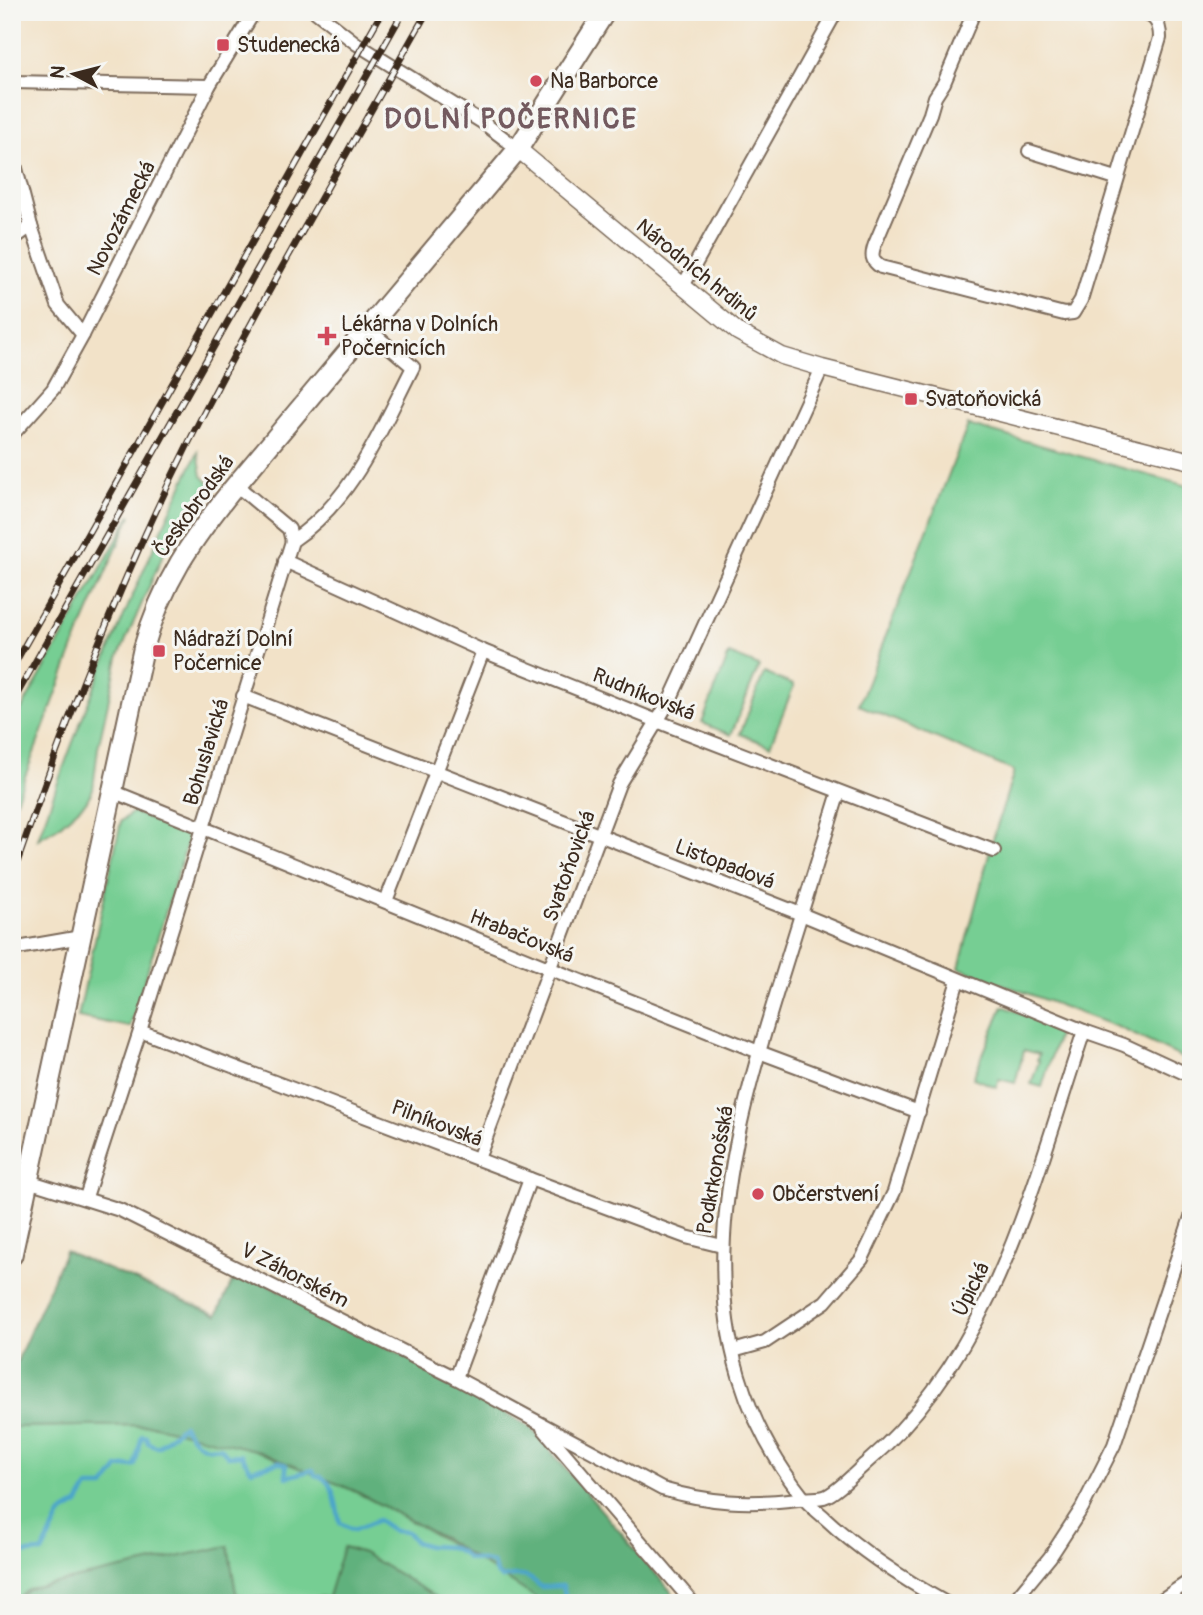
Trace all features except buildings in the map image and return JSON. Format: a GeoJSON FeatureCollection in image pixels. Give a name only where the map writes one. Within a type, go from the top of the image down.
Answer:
{"type":"FeatureCollection","features":[{"type":"Feature","properties":{"kind":"main road","name":"Českobrodská"},"geometry":{"type":"LineString","coordinates":[[12,1255],[152,618],[172,574],[197,533],[236,485],[518,149],[605,12]]}},
{"type":"Feature","properties":{"kind":"street"},"geometry":{"type":"LineString","coordinates":[[12,20],[14,12]]}},
{"type":"Feature","properties":{"kind":"street","name":"Novozámecká"},"geometry":{"type":"LineString","coordinates":[[12,435],[53,389],[209,86],[254,12]]}},
{"type":"Feature","properties":{"kind":"street","name":"Národních hrdinů"},"geometry":{"type":"LineString","coordinates":[[316,12],[357,44],[470,114],[518,149],[738,332],[755,343],[789,359],[822,368],[1191,461]]}},
{"type":"Feature","properties":{"kind":"street"},"geometry":{"type":"LineString","coordinates":[[683,286],[836,12]]}},
{"type":"Feature","properties":{"kind":"street"},"geometry":{"type":"LineString","coordinates":[[974,12],[944,83],[935,97],[871,254],[874,262],[881,268],[1064,314],[1073,313],[1081,300],[1160,38],[1160,27],[1144,13]]}},
{"type":"Feature","properties":{"kind":"street"},"geometry":{"type":"LineString","coordinates":[[12,82],[209,86]]}},
{"type":"Feature","properties":{"kind":"street"},"geometry":{"type":"LineString","coordinates":[[1029,150],[1116,178]]}},
{"type":"Feature","properties":{"kind":"street"},"geometry":{"type":"LineString","coordinates":[[12,153],[31,226],[58,305],[83,335]]}},
{"type":"Feature","properties":{"kind":"street"},"geometry":{"type":"LineString","coordinates":[[12,240],[31,226]]}},
{"type":"Feature","properties":{"kind":"street"},"geometry":{"type":"LineString","coordinates":[[236,485],[289,529],[292,541],[312,527],[359,473],[413,367],[367,328]]}},
{"type":"Feature","properties":{"kind":"street","name":"Svatoňovická"},"geometry":{"type":"LineString","coordinates":[[478,1159],[619,784],[659,721],[822,368]]}},
{"type":"Feature","properties":{"kind":"street","name":"Bohuslavická"},"geometry":{"type":"LineString","coordinates":[[86,1197],[292,541]]}},
{"type":"Feature","properties":{"kind":"street","name":"Rudníkovská"},"geometry":{"type":"LineString","coordinates":[[285,561],[483,651],[839,792],[994,850]]}},
{"type":"Feature","properties":{"kind":"street"},"geometry":{"type":"LineString","coordinates":[[386,901],[483,651]]}},
{"type":"Feature","properties":{"kind":"street","name":"Listopadová"},"geometry":{"type":"LineString","coordinates":[[243,696],[801,914],[958,980],[1124,1045],[1191,1076]]}},
{"type":"Feature","properties":{"kind":"street","name":"Hrabačovská"},"geometry":{"type":"LineString","coordinates":[[112,791],[759,1052],[919,1112]]}},
{"type":"Feature","properties":{"kind":"street","name":"Podkrkonošská"},"geometry":{"type":"LineString","coordinates":[[839,792],[759,1052],[731,1169],[722,1246],[723,1294],[733,1351],[744,1389],[768,1444],[803,1498],[843,1535],[902,1578],[946,1603]]}},
{"type":"Feature","properties":{"kind":"street"},"geometry":{"type":"LineString","coordinates":[[12,949],[81,937]]}},
{"type":"Feature","properties":{"kind":"street"},"geometry":{"type":"LineString","coordinates":[[733,1351],[765,1342],[825,1301],[862,1259],[894,1192],[958,980]]}},
{"type":"Feature","properties":{"kind":"street","name":"Pilníkovská"},"geometry":{"type":"LineString","coordinates":[[140,1031],[686,1237],[713,1246],[722,1246]]}},
{"type":"Feature","properties":{"kind":"street","name":"Úpická"},"geometry":{"type":"LineString","coordinates":[[803,1498],[826,1497],[878,1453],[906,1425],[962,1348],[986,1307],[1005,1263],[1084,1031]]}},
{"type":"Feature","properties":{"kind":"street"},"geometry":{"type":"LineString","coordinates":[[456,1378],[530,1179]]}},
{"type":"Feature","properties":{"kind":"street","name":"V Záhorském"},"geometry":{"type":"LineString","coordinates":[[28,1181],[86,1197],[120,1210],[456,1378],[662,1489],[698,1499],[736,1503],[803,1498]]}},
{"type":"Feature","properties":{"kind":"street"},"geometry":{"type":"LineString","coordinates":[[1012,1603],[1050,1557],[1076,1518],[1114,1445],[1191,1217]]}},
{"type":"Feature","properties":{"kind":"street","name":"V Záhorském"},"geometry":{"type":"LineString","coordinates":[[537,1421],[693,1603]]}},
{"type":"Feature","properties":{"kind":"street"},"geometry":{"type":"LineString","coordinates":[[1157,1603],[1191,1580]]}},
{"type":"Feature","properties":{"kind":"green space"},"geometry":{"type":"Polygon","coordinates":[[[968,425],[1191,487],[1191,1062],[1120,1028],[959,968],[1014,771],[859,705],[968,425]]]}},
{"type":"Feature","properties":{"kind":"green space"},"geometry":{"type":"Polygon","coordinates":[[[198,452],[202,476],[211,485],[163,555],[118,658],[98,748],[93,789],[86,802],[58,827],[38,839],[112,643],[198,452]]]}},
{"type":"Feature","properties":{"kind":"green space"},"geometry":{"type":"Polygon","coordinates":[[[131,515],[79,634],[12,811],[12,726],[131,515]]]}},
{"type":"Feature","properties":{"kind":"green space"},"geometry":{"type":"Polygon","coordinates":[[[729,654],[759,666],[731,735],[702,723],[729,654]]]}},
{"type":"Feature","properties":{"kind":"green space"},"geometry":{"type":"Polygon","coordinates":[[[764,673],[794,685],[770,746],[740,734],[764,673]]]}},
{"type":"Feature","properties":{"kind":"green space"},"geometry":{"type":"Polygon","coordinates":[[[133,812],[186,834],[188,840],[130,1027],[78,1017],[121,821],[133,812]]]}},
{"type":"Feature","properties":{"kind":"green space"},"geometry":{"type":"Polygon","coordinates":[[[1003,1006],[1056,1027],[1059,1032],[1042,1087],[1031,1084],[1039,1054],[1024,1050],[1015,1083],[999,1079],[996,1087],[973,1078],[1003,1006]]]}},
{"type":"Feature","properties":{"kind":"green space"},"geometry":{"type":"Polygon","coordinates":[[[65,1251],[217,1315],[237,1271],[318,1308],[530,1427],[681,1603],[544,1603],[445,1539],[355,1491],[255,1450],[152,1425],[12,1427],[12,1373],[65,1251]]]}},
{"type":"Feature","properties":{"kind":"green space"},"geometry":{"type":"Polygon","coordinates":[[[152,1425],[218,1439],[295,1464],[405,1518],[544,1603],[446,1603],[363,1553],[344,1547],[328,1597],[245,1598],[236,1593],[228,1547],[12,1602],[12,1427],[152,1425]]]}},
{"type":"Feature","properties":{"kind":"green space"},"geometry":{"type":"Polygon","coordinates":[[[228,1546],[236,1593],[245,1598],[328,1597],[343,1547],[363,1553],[446,1603],[12,1603],[28,1589],[228,1546]]]}},
{"type":"Feature","properties":{"kind":"waterway"},"geometry":{"type":"LineString","coordinates":[[12,1554],[42,1552],[61,1514],[78,1504],[88,1487],[104,1487],[118,1468],[135,1465],[142,1436],[146,1437],[148,1443],[158,1447],[183,1425],[202,1445],[220,1447],[228,1456],[241,1455],[251,1470],[279,1462],[286,1465],[286,1477],[313,1470],[315,1475],[322,1477],[331,1487],[340,1523],[354,1530],[378,1520],[394,1531],[407,1532],[415,1542],[428,1546],[450,1547],[467,1558],[493,1563],[496,1573],[502,1578],[523,1576],[541,1587],[563,1586],[567,1603]]}},
{"type":"Feature","properties":{"kind":"railway"},"geometry":{"type":"LineString","coordinates":[[12,668],[382,12]]}},
{"type":"Feature","properties":{"kind":"railway"},"geometry":{"type":"LineString","coordinates":[[12,703],[403,12]]}},
{"type":"Feature","properties":{"kind":"railway"},"geometry":{"type":"LineString","coordinates":[[12,877],[93,656],[163,495],[246,333],[427,12]]}},
{"type":"Feature","properties":{"kind":"place","name":"Studenecká"},"geometry":{"type":"Point","coordinates":[223,45]}},
{"type":"Feature","properties":{"kind":"place","name":"Na Barborce"},"geometry":{"type":"Point","coordinates":[536,81]}},
{"type":"Feature","properties":{"kind":"place","name":"Lékárna v Dolních Počernicích"},"geometry":{"type":"Point","coordinates":[327,336]}},
{"type":"Feature","properties":{"kind":"place","name":"Svatoňovická"},"geometry":{"type":"Point","coordinates":[911,399]}},
{"type":"Feature","properties":{"kind":"place","name":"Nádraží Dolní Počernice"},"geometry":{"type":"Point","coordinates":[159,651]}},
{"type":"Feature","properties":{"kind":"place","name":"Občerstvení"},"geometry":{"type":"Point","coordinates":[758,1194]}},
{"type":"Feature","properties":{"kind":"district","name":"DOLNÍ POČERNICE"},"geometry":{"type":"Point","coordinates":[511,118]}}]}
